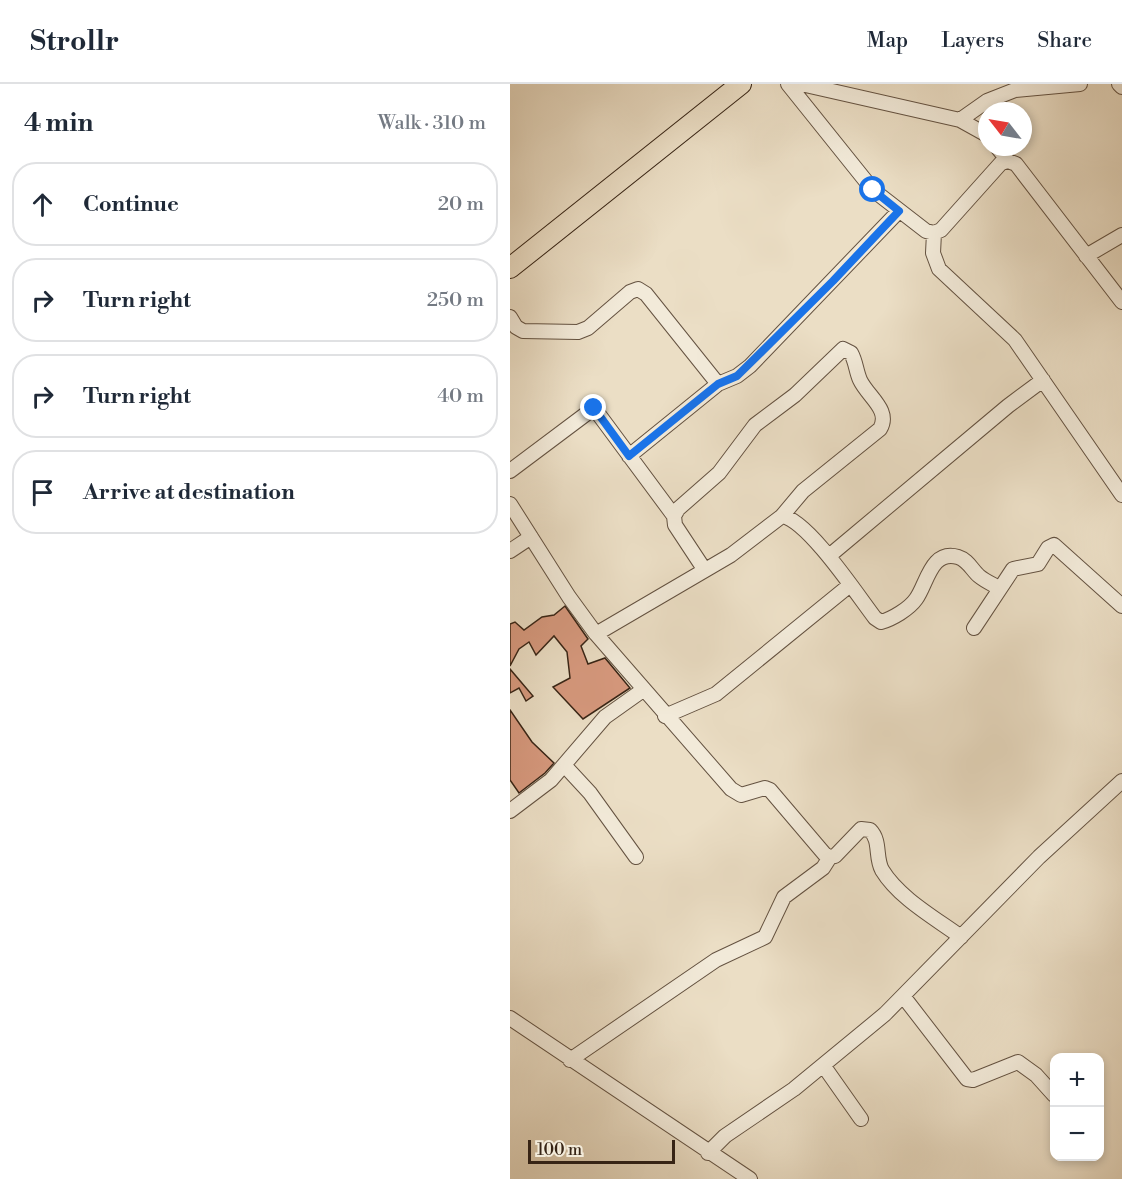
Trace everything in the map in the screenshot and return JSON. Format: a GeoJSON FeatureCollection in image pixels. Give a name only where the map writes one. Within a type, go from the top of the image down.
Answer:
{"type":"FeatureCollection","features":[{"type":"Feature","properties":{"kind":"highway"},"geometry":{"type":"LineString","coordinates":[[510,268],[735,86]]}},
{"type":"Feature","properties":{"kind":"street"},"geometry":{"type":"LineString","coordinates":[[788,84],[873,190],[926,231],[934,233],[941,230],[1000,163],[1008,161]]}},
{"type":"Feature","properties":{"kind":"street"},"geometry":{"type":"LineString","coordinates":[[801,84],[960,120],[978,130]]}},
{"type":"Feature","properties":{"kind":"street"},"geometry":{"type":"LineString","coordinates":[[960,120],[987,101],[1015,90],[1080,84]]}},
{"type":"Feature","properties":{"kind":"street"},"geometry":{"type":"LineString","coordinates":[[1004,156],[1008,161],[1016,164],[1122,302]]}},
{"type":"Feature","properties":{"kind":"street"},"geometry":{"type":"LineString","coordinates":[[629,456],[718,384],[737,376],[750,366],[899,211]]}},
{"type":"Feature","properties":{"kind":"street"},"geometry":{"type":"LineString","coordinates":[[934,233],[933,254],[939,269],[1015,340],[1122,495]]}},
{"type":"Feature","properties":{"kind":"street"},"geometry":{"type":"LineString","coordinates":[[1086,256],[1122,234]]}},
{"type":"Feature","properties":{"kind":"street"},"geometry":{"type":"LineString","coordinates":[[510,316],[516,327],[523,331],[578,332],[588,328],[630,292],[638,290],[646,294],[718,384]]}},
{"type":"Feature","properties":{"kind":"street"},"geometry":{"type":"LineString","coordinates":[[596,634],[741,548],[782,516],[803,491],[880,429],[885,422],[883,413],[858,377],[851,353],[843,349],[795,395],[755,425],[719,473],[678,509],[674,516]]}},
{"type":"Feature","properties":{"kind":"street"},"geometry":{"type":"LineString","coordinates":[[829,556],[1008,406],[1043,380]]}},
{"type":"Feature","properties":{"kind":"street"},"geometry":{"type":"LineString","coordinates":[[510,471],[594,408],[674,516],[675,525],[704,569]]}},
{"type":"Feature","properties":{"kind":"street"},"geometry":{"type":"LineString","coordinates":[[510,504],[596,634],[665,716],[735,793],[745,795],[765,788],[774,792],[819,850],[830,857]]}},
{"type":"Feature","properties":{"kind":"street"},"geometry":{"type":"LineString","coordinates":[[782,516],[795,521],[829,556],[875,618],[881,622],[888,620],[910,605],[917,598],[930,569],[946,558],[956,556],[965,560],[978,575],[999,588]]}},
{"type":"Feature","properties":{"kind":"street"},"geometry":{"type":"LineString","coordinates":[[510,551],[531,537]]}},
{"type":"Feature","properties":{"kind":"street"},"geometry":{"type":"LineString","coordinates":[[974,628],[1013,569],[1038,564],[1048,548],[1054,545],[1122,606]]}},
{"type":"Feature","properties":{"kind":"street"},"geometry":{"type":"LineString","coordinates":[[665,716],[716,694],[850,585]]}},
{"type":"Feature","properties":{"kind":"street"},"geometry":{"type":"LineString","coordinates":[[510,812],[540,791],[565,766],[605,717],[642,690]]}},
{"type":"Feature","properties":{"kind":"street"},"geometry":{"type":"LineString","coordinates":[[565,766],[590,793],[636,857]]}},
{"type":"Feature","properties":{"kind":"street"},"geometry":{"type":"LineString","coordinates":[[708,1153],[725,1136],[767,1109],[823,1065],[903,996],[1039,857],[1122,781]]}},
{"type":"Feature","properties":{"kind":"street"},"geometry":{"type":"LineString","coordinates":[[570,1060],[716,960],[765,937],[784,897],[823,868],[830,857],[839,852],[861,830],[870,830],[877,840],[881,867],[888,878],[912,901],[961,937]]}},
{"type":"Feature","properties":{"kind":"street"},"geometry":{"type":"LineString","coordinates":[[903,996],[967,1078],[973,1080],[1018,1062],[1036,1075],[1050,1091]]}},
{"type":"Feature","properties":{"kind":"street"},"geometry":{"type":"LineString","coordinates":[[510,1018],[740,1177]]}},
{"type":"Feature","properties":{"kind":"street"},"geometry":{"type":"LineString","coordinates":[[823,1065],[861,1119]]}},
{"type":"Feature","properties":{"kind":"building"},"geometry":{"type":"Polygon","coordinates":[[[565,606],[588,639],[581,646],[588,664],[605,658],[630,688],[583,719],[553,687],[570,678],[567,652],[554,636],[536,655],[529,642],[519,649],[510,666],[510,624],[515,622],[524,630],[542,617],[554,615],[565,606]]]}},
{"type":"Feature","properties":{"kind":"building"},"geometry":{"type":"Polygon","coordinates":[[[510,669],[533,696],[526,701],[519,688],[510,693],[510,669]]]}},
{"type":"Feature","properties":{"kind":"building"},"geometry":{"type":"Polygon","coordinates":[[[510,710],[532,742],[554,763],[519,793],[510,780],[510,710]]]}},
{"type":"Feature","properties":{"kind":"route"},"geometry":{"type":"LineString","coordinates":[[594,408],[629,456],[718,384],[737,376],[750,366],[899,211],[873,190]]}}]}
